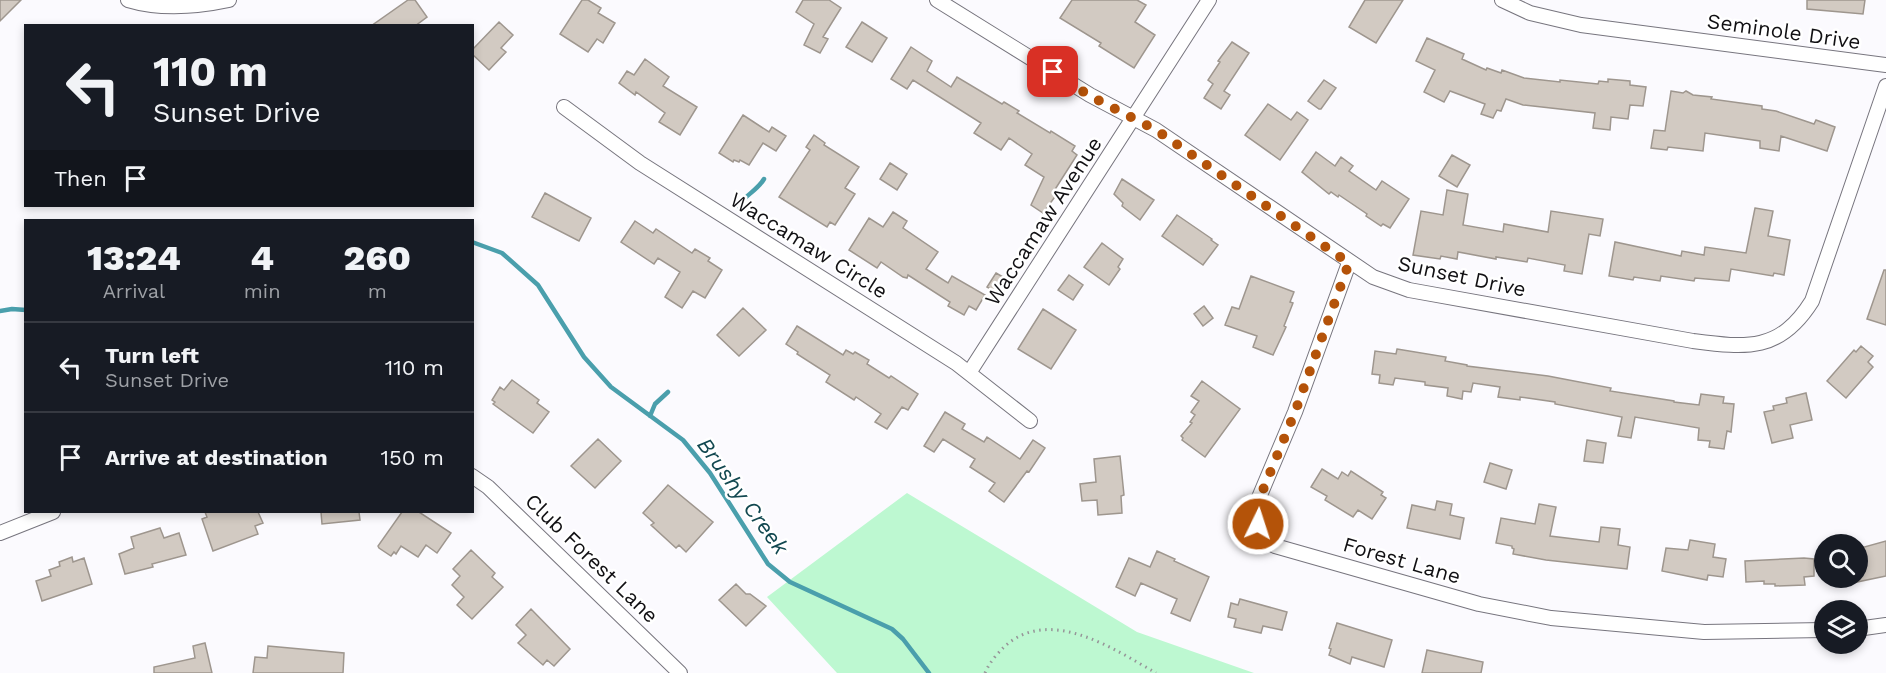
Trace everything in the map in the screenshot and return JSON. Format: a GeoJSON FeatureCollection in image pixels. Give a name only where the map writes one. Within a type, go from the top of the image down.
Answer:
{"type":"FeatureCollection","features":[{"type":"Feature","properties":{"kind":"street"},"geometry":{"type":"LineString","coordinates":[[128,0],[158,6],[201,6],[229,0]]}},
{"type":"Feature","properties":{"kind":"street","name":"Sunset Drive"},"geometry":{"type":"LineString","coordinates":[[938,0],[1090,96],[1156,130],[1373,278],[1409,290],[1693,341],[1728,345],[1750,345],[1780,336],[1802,317],[1812,301],[1886,86]]}},
{"type":"Feature","properties":{"kind":"street","name":"Waccamaw Avenue"},"geometry":{"type":"LineString","coordinates":[[969,373],[1209,0]]}},
{"type":"Feature","properties":{"kind":"street","name":"Seminole Drive"},"geometry":{"type":"LineString","coordinates":[[1502,0],[1530,13],[1581,25],[1886,65]]}},
{"type":"Feature","properties":{"kind":"street","name":"Waccamaw Circle"},"geometry":{"type":"LineString","coordinates":[[564,107],[640,163],[969,373],[1030,421]]}},
{"type":"Feature","properties":{"kind":"street","name":"Forest Lane"},"geometry":{"type":"LineString","coordinates":[[1349,263],[1295,412],[1256,507],[1258,524],[1268,540],[1275,546],[1479,604],[1551,618],[1704,633],[1814,630]]}},
{"type":"Feature","properties":{"kind":"street","name":"Club Forest Lane"},"geometry":{"type":"LineString","coordinates":[[474,477],[488,487],[680,673]]}},
{"type":"Feature","properties":{"kind":"street"},"geometry":{"type":"LineString","coordinates":[[0,533],[50,513]]}},
{"type":"Feature","properties":{"kind":"street"},"geometry":{"type":"LineString","coordinates":[[1868,627],[1886,625]]}},
{"type":"Feature","properties":{"kind":"path"},"geometry":{"type":"LineString","coordinates":[[986,673],[998,653],[1010,641],[1032,632],[1053,629],[1072,632],[1156,673]]}},
{"type":"Feature","properties":{"kind":"green space"},"geometry":{"type":"Polygon","coordinates":[[[907,493],[1137,632],[1254,673],[837,673],[767,597],[907,493]]]}},
{"type":"Feature","properties":{"kind":"building"},"geometry":{"type":"Polygon","coordinates":[[[0,0],[21,0],[0,21],[0,0]]]}},
{"type":"Feature","properties":{"kind":"building"},"geometry":{"type":"Polygon","coordinates":[[[408,0],[415,0],[427,17],[418,24],[374,24],[408,0]]]}},
{"type":"Feature","properties":{"kind":"building"},"geometry":{"type":"Polygon","coordinates":[[[582,0],[588,0],[601,8],[598,13],[615,23],[603,43],[597,39],[588,52],[560,34],[582,0]]]}},
{"type":"Feature","properties":{"kind":"building"},"geometry":{"type":"Polygon","coordinates":[[[803,0],[829,0],[841,8],[823,37],[828,39],[820,53],[804,45],[814,24],[796,12],[803,0]]]}},
{"type":"Feature","properties":{"kind":"building"},"geometry":{"type":"Polygon","coordinates":[[[1072,0],[1137,0],[1146,5],[1135,22],[1155,35],[1134,68],[1099,46],[1101,43],[1060,18],[1072,0]]]}},
{"type":"Feature","properties":{"kind":"building"},"geometry":{"type":"Polygon","coordinates":[[[1365,0],[1403,0],[1376,43],[1349,27],[1365,0]]]}},
{"type":"Feature","properties":{"kind":"building"},"geometry":{"type":"Polygon","coordinates":[[[1807,0],[1865,0],[1863,14],[1807,9],[1807,0]]]}},
{"type":"Feature","properties":{"kind":"building"},"geometry":{"type":"Polygon","coordinates":[[[499,22],[513,35],[501,48],[506,52],[489,70],[474,56],[474,48],[499,22]]]}},
{"type":"Feature","properties":{"kind":"building"},"geometry":{"type":"Polygon","coordinates":[[[862,22],[887,38],[872,62],[846,47],[862,22]]]}},
{"type":"Feature","properties":{"kind":"building"},"geometry":{"type":"Polygon","coordinates":[[[1427,38],[1464,54],[1462,59],[1486,70],[1487,68],[1501,73],[1502,70],[1524,78],[1560,82],[1560,80],[1598,84],[1599,81],[1608,82],[1608,79],[1630,81],[1630,85],[1646,87],[1643,106],[1630,105],[1628,119],[1611,117],[1610,130],[1593,128],[1595,113],[1523,105],[1506,99],[1501,111],[1497,110],[1493,118],[1481,114],[1485,104],[1450,91],[1444,102],[1424,92],[1435,70],[1416,61],[1427,38]]]}},
{"type":"Feature","properties":{"kind":"building"},"geometry":{"type":"Polygon","coordinates":[[[1232,42],[1249,53],[1224,91],[1230,95],[1221,109],[1204,98],[1213,84],[1208,80],[1232,42]]]}},
{"type":"Feature","properties":{"kind":"building"},"geometry":{"type":"Polygon","coordinates":[[[911,47],[932,61],[927,71],[951,87],[957,77],[1002,104],[1004,102],[1019,111],[1017,113],[1075,146],[1072,151],[1077,155],[1054,191],[1057,194],[1043,213],[1031,205],[1044,177],[1025,165],[1032,154],[1009,138],[1001,150],[974,133],[981,123],[913,80],[907,89],[891,79],[911,47]]]}},
{"type":"Feature","properties":{"kind":"building"},"geometry":{"type":"Polygon","coordinates":[[[645,59],[669,77],[663,86],[697,107],[680,135],[659,122],[665,113],[619,83],[627,71],[634,75],[645,59]]]}},
{"type":"Feature","properties":{"kind":"building"},"geometry":{"type":"Polygon","coordinates":[[[1324,80],[1336,88],[1319,109],[1308,101],[1324,80]]]}},
{"type":"Feature","properties":{"kind":"building"},"geometry":{"type":"Polygon","coordinates":[[[1671,91],[1683,93],[1686,91],[1693,95],[1712,97],[1711,99],[1762,106],[1762,109],[1776,111],[1814,124],[1816,120],[1835,127],[1827,151],[1781,136],[1779,151],[1760,148],[1760,141],[1705,133],[1703,151],[1668,147],[1667,150],[1651,148],[1654,130],[1665,131],[1671,91]]]}},
{"type":"Feature","properties":{"kind":"building"},"geometry":{"type":"Polygon","coordinates":[[[1268,104],[1291,120],[1297,112],[1308,120],[1280,160],[1245,135],[1268,104]]]}},
{"type":"Feature","properties":{"kind":"building"},"geometry":{"type":"Polygon","coordinates":[[[743,115],[769,132],[772,127],[786,136],[776,151],[763,143],[749,165],[740,160],[733,162],[719,153],[743,115]]]}},
{"type":"Feature","properties":{"kind":"building"},"geometry":{"type":"Polygon","coordinates":[[[814,135],[825,143],[824,145],[859,167],[845,188],[855,194],[835,225],[830,222],[827,227],[779,197],[810,150],[806,147],[814,135]]]}},
{"type":"Feature","properties":{"kind":"building"},"geometry":{"type":"Polygon","coordinates":[[[1316,152],[1335,166],[1341,157],[1353,166],[1349,171],[1376,190],[1382,181],[1409,199],[1390,228],[1383,224],[1381,226],[1339,195],[1338,197],[1331,192],[1329,194],[1302,172],[1316,152]]]}},
{"type":"Feature","properties":{"kind":"building"},"geometry":{"type":"Polygon","coordinates":[[[1452,155],[1470,165],[1457,187],[1439,176],[1452,155]]]}},
{"type":"Feature","properties":{"kind":"building"},"geometry":{"type":"Polygon","coordinates":[[[890,163],[907,174],[897,190],[880,179],[890,163]]]}},
{"type":"Feature","properties":{"kind":"building"},"geometry":{"type":"Polygon","coordinates":[[[1122,179],[1154,200],[1140,220],[1122,206],[1123,203],[1114,194],[1122,179]]]}},
{"type":"Feature","properties":{"kind":"building"},"geometry":{"type":"Polygon","coordinates":[[[1447,190],[1468,194],[1463,225],[1503,232],[1504,224],[1548,232],[1551,211],[1603,219],[1600,236],[1589,234],[1582,274],[1564,271],[1565,265],[1528,258],[1527,262],[1458,252],[1457,259],[1413,255],[1421,211],[1443,215],[1447,190]]]}},
{"type":"Feature","properties":{"kind":"building"},"geometry":{"type":"Polygon","coordinates":[[[545,193],[591,218],[579,241],[532,217],[545,193]]]}},
{"type":"Feature","properties":{"kind":"building"},"geometry":{"type":"Polygon","coordinates":[[[1755,208],[1773,211],[1768,236],[1790,240],[1784,275],[1774,273],[1773,276],[1731,269],[1729,281],[1695,278],[1694,281],[1661,276],[1660,281],[1634,277],[1633,280],[1609,276],[1615,242],[1681,256],[1682,251],[1704,255],[1705,247],[1746,253],[1755,208]]]}},
{"type":"Feature","properties":{"kind":"building"},"geometry":{"type":"Polygon","coordinates":[[[893,212],[907,221],[903,228],[938,252],[926,269],[948,283],[952,276],[985,295],[976,310],[969,306],[964,315],[948,306],[950,302],[908,275],[907,278],[903,277],[881,262],[877,268],[849,250],[869,218],[883,227],[893,212]]]}},
{"type":"Feature","properties":{"kind":"building"},"geometry":{"type":"Polygon","coordinates":[[[1177,215],[1218,245],[1203,265],[1162,236],[1177,215]]]}},
{"type":"Feature","properties":{"kind":"building"},"geometry":{"type":"Polygon","coordinates":[[[635,221],[653,233],[656,229],[692,253],[695,249],[710,258],[708,261],[722,270],[705,298],[693,291],[682,308],[665,297],[680,272],[658,258],[654,264],[621,242],[635,221]]]}},
{"type":"Feature","properties":{"kind":"building"},"geometry":{"type":"Polygon","coordinates":[[[1102,243],[1123,259],[1118,267],[1120,269],[1109,285],[1084,267],[1102,243]]]}},
{"type":"Feature","properties":{"kind":"building"},"geometry":{"type":"Polygon","coordinates":[[[1884,270],[1886,270],[1886,325],[1867,319],[1884,270]]]}},
{"type":"Feature","properties":{"kind":"building"},"geometry":{"type":"Polygon","coordinates":[[[996,273],[1010,281],[1001,296],[987,287],[996,273]]]}},
{"type":"Feature","properties":{"kind":"building"},"geometry":{"type":"Polygon","coordinates":[[[1069,275],[1083,285],[1073,300],[1058,290],[1069,275]]]}},
{"type":"Feature","properties":{"kind":"building"},"geometry":{"type":"Polygon","coordinates":[[[1251,276],[1294,292],[1290,302],[1293,303],[1284,326],[1286,327],[1273,355],[1253,347],[1257,336],[1225,325],[1232,307],[1239,309],[1251,276]]]}},
{"type":"Feature","properties":{"kind":"building"},"geometry":{"type":"Polygon","coordinates":[[[1204,306],[1213,318],[1203,326],[1194,314],[1204,306]]]}},
{"type":"Feature","properties":{"kind":"building"},"geometry":{"type":"Polygon","coordinates":[[[743,308],[766,330],[739,356],[717,335],[743,308]]]}},
{"type":"Feature","properties":{"kind":"building"},"geometry":{"type":"Polygon","coordinates":[[[1043,309],[1076,330],[1051,369],[1018,349],[1043,309]]]}},
{"type":"Feature","properties":{"kind":"building"},"geometry":{"type":"Polygon","coordinates":[[[797,326],[843,355],[846,350],[853,354],[855,352],[869,360],[867,364],[889,378],[891,376],[918,394],[908,410],[902,407],[887,429],[875,422],[881,414],[856,397],[854,400],[826,382],[830,375],[797,354],[798,352],[786,344],[797,326]]]}},
{"type":"Feature","properties":{"kind":"building"},"geometry":{"type":"Polygon","coordinates":[[[1861,346],[1873,356],[1868,362],[1873,367],[1846,398],[1827,381],[1854,350],[1856,352],[1861,346]]]}},
{"type":"Feature","properties":{"kind":"building"},"geometry":{"type":"Polygon","coordinates":[[[1397,349],[1446,357],[1445,361],[1467,366],[1548,376],[1611,388],[1610,391],[1674,402],[1699,405],[1701,394],[1724,397],[1723,403],[1734,404],[1731,432],[1727,431],[1724,449],[1709,447],[1710,441],[1698,440],[1699,428],[1635,417],[1631,438],[1618,436],[1622,417],[1555,404],[1555,402],[1520,397],[1520,400],[1498,397],[1500,387],[1473,383],[1471,392],[1463,391],[1462,399],[1447,396],[1448,388],[1425,385],[1425,382],[1395,378],[1393,385],[1379,383],[1380,375],[1372,374],[1375,351],[1396,354],[1397,349]]]}},
{"type":"Feature","properties":{"kind":"building"},"geometry":{"type":"Polygon","coordinates":[[[512,380],[539,400],[537,403],[549,412],[533,433],[493,404],[495,402],[492,400],[500,387],[504,390],[512,380]]]}},
{"type":"Feature","properties":{"kind":"building"},"geometry":{"type":"Polygon","coordinates":[[[1202,381],[1240,409],[1205,457],[1182,440],[1181,436],[1192,423],[1190,422],[1195,415],[1191,412],[1199,401],[1191,396],[1202,381]]]}},
{"type":"Feature","properties":{"kind":"building"},"geometry":{"type":"Polygon","coordinates":[[[1806,393],[1812,420],[1790,425],[1793,438],[1772,443],[1764,412],[1774,410],[1773,406],[1787,403],[1786,398],[1806,393]]]}},
{"type":"Feature","properties":{"kind":"building"},"geometry":{"type":"Polygon","coordinates":[[[945,412],[965,424],[962,429],[984,442],[987,437],[1020,459],[1033,440],[1045,448],[1004,502],[989,491],[995,483],[970,467],[975,459],[943,439],[934,452],[924,446],[945,412]]]}},
{"type":"Feature","properties":{"kind":"building"},"geometry":{"type":"Polygon","coordinates":[[[598,439],[621,461],[595,488],[571,466],[598,439]]]}},
{"type":"Feature","properties":{"kind":"building"},"geometry":{"type":"Polygon","coordinates":[[[1587,440],[1606,443],[1603,463],[1584,461],[1587,440]]]}},
{"type":"Feature","properties":{"kind":"building"},"geometry":{"type":"Polygon","coordinates":[[[1120,456],[1124,495],[1121,496],[1122,513],[1098,515],[1097,500],[1082,501],[1080,484],[1096,482],[1094,459],[1120,456]]]}},
{"type":"Feature","properties":{"kind":"building"},"geometry":{"type":"Polygon","coordinates":[[[1490,463],[1512,470],[1506,489],[1484,482],[1490,463]]]}},
{"type":"Feature","properties":{"kind":"building"},"geometry":{"type":"Polygon","coordinates":[[[1322,469],[1338,479],[1342,472],[1348,476],[1351,471],[1383,492],[1381,495],[1386,498],[1372,519],[1358,510],[1353,517],[1325,500],[1327,496],[1311,487],[1322,469]]]}},
{"type":"Feature","properties":{"kind":"building"},"geometry":{"type":"Polygon","coordinates":[[[668,485],[713,522],[686,552],[679,545],[676,548],[651,525],[654,523],[643,513],[668,485]]]}},
{"type":"Feature","properties":{"kind":"building"},"geometry":{"type":"Polygon","coordinates":[[[1437,501],[1452,504],[1450,515],[1464,518],[1460,539],[1407,528],[1412,505],[1435,510],[1437,501]]]}},
{"type":"Feature","properties":{"kind":"building"},"geometry":{"type":"Polygon","coordinates":[[[1539,504],[1556,507],[1550,536],[1599,542],[1601,527],[1620,529],[1618,545],[1630,547],[1627,569],[1513,554],[1512,546],[1496,543],[1501,518],[1535,524],[1539,504]]]}},
{"type":"Feature","properties":{"kind":"building"},"geometry":{"type":"Polygon","coordinates":[[[205,513],[258,513],[263,523],[255,526],[258,534],[213,551],[202,519],[207,517],[205,513]]]}},
{"type":"Feature","properties":{"kind":"building"},"geometry":{"type":"Polygon","coordinates":[[[321,513],[359,513],[360,520],[322,524],[321,513]]]}},
{"type":"Feature","properties":{"kind":"building"},"geometry":{"type":"Polygon","coordinates":[[[401,513],[421,513],[451,533],[437,553],[426,545],[418,557],[401,546],[396,554],[394,552],[391,556],[378,546],[401,513]]]}},
{"type":"Feature","properties":{"kind":"building"},"geometry":{"type":"Polygon","coordinates":[[[160,528],[164,538],[179,533],[186,555],[125,574],[119,554],[134,548],[131,537],[160,528]]]}},
{"type":"Feature","properties":{"kind":"building"},"geometry":{"type":"Polygon","coordinates":[[[1690,540],[1715,544],[1713,557],[1726,559],[1723,577],[1708,575],[1707,580],[1662,571],[1666,548],[1688,550],[1690,540]]]}},
{"type":"Feature","properties":{"kind":"building"},"geometry":{"type":"Polygon","coordinates":[[[1886,541],[1886,576],[1868,580],[1868,546],[1886,541]]]}},
{"type":"Feature","properties":{"kind":"building"},"geometry":{"type":"Polygon","coordinates":[[[471,550],[495,573],[492,577],[503,587],[472,619],[457,605],[464,597],[452,585],[460,576],[453,569],[471,550]]]}},
{"type":"Feature","properties":{"kind":"building"},"geometry":{"type":"Polygon","coordinates":[[[1157,551],[1209,577],[1190,621],[1171,613],[1177,599],[1141,583],[1135,596],[1116,587],[1129,558],[1150,567],[1157,551]]]}},
{"type":"Feature","properties":{"kind":"building"},"geometry":{"type":"Polygon","coordinates":[[[72,557],[73,562],[84,558],[92,584],[42,601],[36,581],[51,576],[49,570],[60,566],[59,562],[72,557]]]}},
{"type":"Feature","properties":{"kind":"building"},"geometry":{"type":"Polygon","coordinates":[[[1814,559],[1814,576],[1804,577],[1805,585],[1775,586],[1775,584],[1764,584],[1764,581],[1746,582],[1745,561],[1814,559]]]}},
{"type":"Feature","properties":{"kind":"building"},"geometry":{"type":"Polygon","coordinates":[[[736,584],[746,594],[750,594],[766,606],[746,626],[719,600],[736,584]]]}},
{"type":"Feature","properties":{"kind":"building"},"geometry":{"type":"Polygon","coordinates":[[[1240,599],[1287,612],[1282,630],[1263,626],[1261,633],[1234,627],[1236,619],[1228,617],[1231,603],[1238,605],[1240,599]]]}},
{"type":"Feature","properties":{"kind":"building"},"geometry":{"type":"Polygon","coordinates":[[[531,609],[570,649],[554,666],[547,660],[543,665],[518,643],[526,635],[516,625],[531,609]]]}},
{"type":"Feature","properties":{"kind":"building"},"geometry":{"type":"Polygon","coordinates":[[[1337,623],[1392,640],[1384,667],[1352,657],[1350,664],[1329,655],[1337,623]]]}},
{"type":"Feature","properties":{"kind":"building"},"geometry":{"type":"Polygon","coordinates":[[[205,643],[212,673],[154,673],[154,667],[195,658],[193,646],[205,643]]]}},
{"type":"Feature","properties":{"kind":"building"},"geometry":{"type":"Polygon","coordinates":[[[268,646],[344,653],[343,673],[253,673],[255,657],[267,658],[268,646]]]}},
{"type":"Feature","properties":{"kind":"building"},"geometry":{"type":"Polygon","coordinates":[[[1427,650],[1483,662],[1481,673],[1422,673],[1427,650]]]}},
{"type":"Feature","properties":{"kind":"waterway"},"geometry":{"type":"LineString","coordinates":[[738,206],[764,179]]}},
{"type":"Feature","properties":{"kind":"waterway","name":"Brushy Creek"},"geometry":{"type":"LineString","coordinates":[[474,243],[502,253],[538,285],[584,357],[611,387],[683,440],[710,473],[768,564],[790,582],[892,629],[903,639],[929,673]]}},
{"type":"Feature","properties":{"kind":"waterway","name":"Brushy Creek"},"geometry":{"type":"LineString","coordinates":[[0,311],[24,310]]}},
{"type":"Feature","properties":{"kind":"waterway"},"geometry":{"type":"LineString","coordinates":[[650,416],[655,404],[668,392]]}},
{"type":"Feature","properties":{"kind":"route"},"geometry":{"type":"LineString","coordinates":[[1053,72],[1090,96],[1156,130],[1349,263],[1295,412],[1269,479],[1261,492],[1256,507],[1258,524]]}}]}
